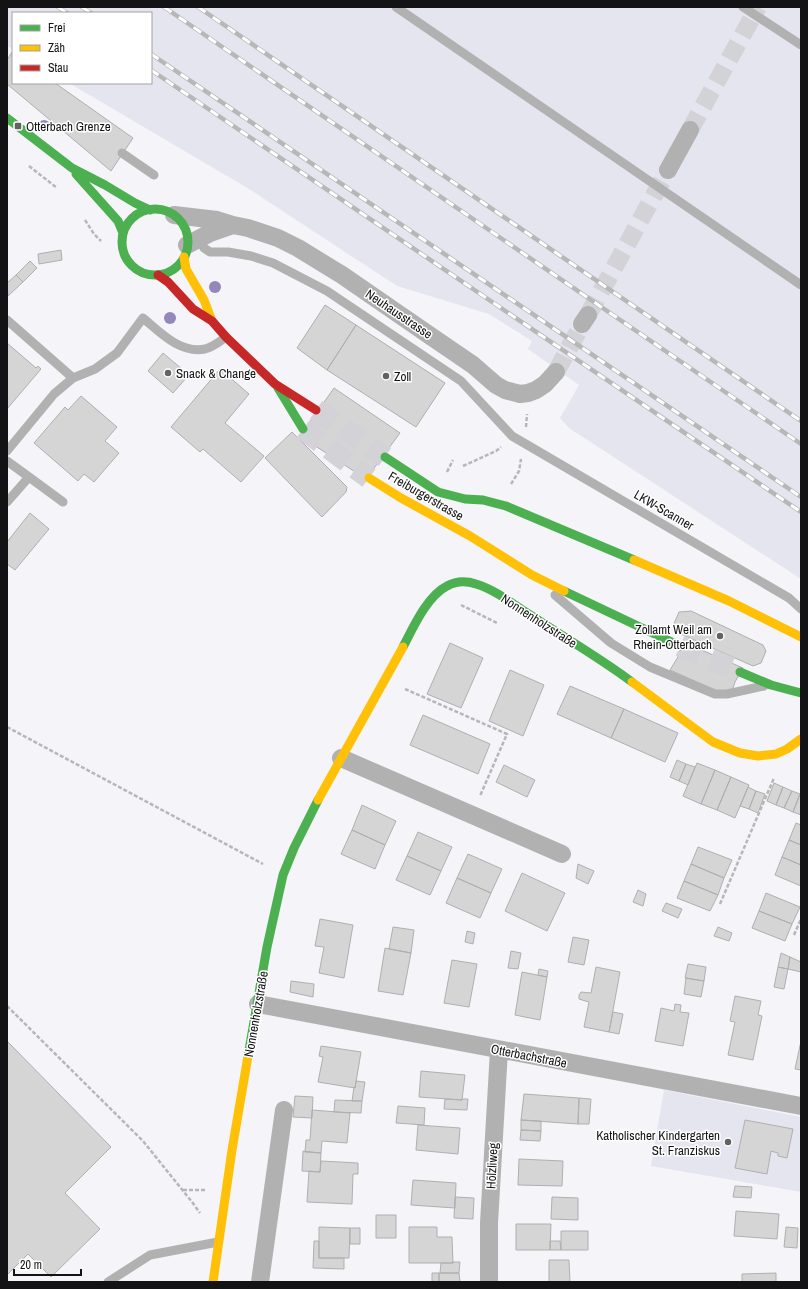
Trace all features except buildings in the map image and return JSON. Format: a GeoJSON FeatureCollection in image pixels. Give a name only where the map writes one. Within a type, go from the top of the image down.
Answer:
{"type":"FeatureCollection","features":[{"type":"Feature","properties":{"kind":"main road"},"geometry":{"type":"LineString","coordinates":[[7,118],[72,168],[118,221],[124,233]]}},
{"type":"Feature","properties":{"kind":"main road"},"geometry":{"type":"LineString","coordinates":[[72,168],[105,184],[135,203],[150,210]]}},
{"type":"Feature","properties":{"kind":"main road"},"geometry":{"type":"LineString","coordinates":[[190,247],[181,262],[173,269],[158,275],[142,272],[130,264],[122,245],[126,226],[136,215],[150,210],[166,211],[174,215],[185,229],[190,247],[186,269],[204,300],[212,320],[226,337],[275,384],[316,410]]}},
{"type":"Feature","properties":{"kind":"main road"},"geometry":{"type":"LineString","coordinates":[[158,275],[168,282],[193,309],[212,320]]}},
{"type":"Feature","properties":{"kind":"main road"},"geometry":{"type":"LineString","coordinates":[[275,384],[303,429]]}},
{"type":"Feature","properties":{"kind":"main road","name":"Freiburgerstrasse"},"geometry":{"type":"LineString","coordinates":[[385,457],[470,536],[532,575],[680,646]]}},
{"type":"Feature","properties":{"kind":"main road","name":"Freiburgerstrasse"},"geometry":{"type":"LineString","coordinates":[[369,478],[433,503],[466,498],[500,504],[694,586],[763,617],[801,637]]}},
{"type":"Feature","properties":{"kind":"main road","name":"Nonnenholzstraße"},"geometry":{"type":"LineString","coordinates":[[213,1282],[232,1150],[267,947],[283,875],[312,810],[422,612],[432,598],[446,586],[454,583],[464,582],[477,584],[490,590],[566,637],[629,680],[713,742],[748,756],[774,755],[786,750],[801,739]]}},
{"type":"Feature","properties":{"kind":"main road"},"geometry":{"type":"LineString","coordinates":[[740,672],[771,685],[801,693]]}},
{"type":"Feature","properties":{"kind":"street"},"geometry":{"type":"LineString","coordinates":[[668,170],[690,130]]}},
{"type":"Feature","properties":{"kind":"street","name":"Neuhausstrasse"},"geometry":{"type":"LineString","coordinates":[[174,215],[217,220],[261,232],[278,238],[298,248],[336,271],[426,345],[473,365],[496,385],[513,393],[528,393],[536,390],[545,384],[556,372]]}},
{"type":"Feature","properties":{"kind":"street"},"geometry":{"type":"LineString","coordinates":[[190,247],[210,233],[233,225]]}},
{"type":"Feature","properties":{"kind":"street"},"geometry":{"type":"LineString","coordinates":[[341,758],[562,854]]}},
{"type":"Feature","properties":{"kind":"street","name":"Otterbachstraße"},"geometry":{"type":"LineString","coordinates":[[258,1004],[801,1106]]}},
{"type":"Feature","properties":{"kind":"street","name":"Hölzliweg"},"geometry":{"type":"LineString","coordinates":[[489,1282],[489,1223],[499,1050]]}},
{"type":"Feature","properties":{"kind":"street"},"geometry":{"type":"LineString","coordinates":[[260,1282],[284,1110]]}},
{"type":"Feature","properties":{"kind":"lane"},"geometry":{"type":"LineString","coordinates":[[396,7],[801,285]]}},
{"type":"Feature","properties":{"kind":"lane"},"geometry":{"type":"LineString","coordinates":[[744,7],[801,45]]}},
{"type":"Feature","properties":{"kind":"lane"},"geometry":{"type":"LineString","coordinates":[[122,153],[154,175]]}},
{"type":"Feature","properties":{"kind":"lane","name":"LKW-Scanner"},"geometry":{"type":"LineString","coordinates":[[190,247],[204,248],[210,252],[228,252],[251,256],[273,263],[426,345],[512,436],[789,598],[801,609]]}},
{"type":"Feature","properties":{"kind":"lane"},"geometry":{"type":"LineString","coordinates":[[7,452],[54,394],[73,378],[95,369],[117,353],[143,318],[166,337],[182,347],[195,350],[212,346],[226,337]]}},
{"type":"Feature","properties":{"kind":"lane"},"geometry":{"type":"LineString","coordinates":[[7,320],[73,378]]}},
{"type":"Feature","properties":{"kind":"lane"},"geometry":{"type":"LineString","coordinates":[[7,461],[63,502]]}},
{"type":"Feature","properties":{"kind":"lane"},"geometry":{"type":"LineString","coordinates":[[7,502],[29,477]]}},
{"type":"Feature","properties":{"kind":"lane"},"geometry":{"type":"LineString","coordinates":[[532,575],[611,643],[650,667],[715,694],[727,694],[771,685]]}},
{"type":"Feature","properties":{"kind":"lane"},"geometry":{"type":"LineString","coordinates":[[108,1282],[150,1255],[218,1242]]}},
{"type":"Feature","properties":{"kind":"path"},"geometry":{"type":"LineString","coordinates":[[24,162],[59,189]]}},
{"type":"Feature","properties":{"kind":"path"},"geometry":{"type":"LineString","coordinates":[[82,216],[94,234],[104,243],[108,245],[122,245]]}},
{"type":"Feature","properties":{"kind":"path"},"geometry":{"type":"LineString","coordinates":[[384,680],[506,734],[471,815]]}},
{"type":"Feature","properties":{"kind":"path"},"geometry":{"type":"LineString","coordinates":[[7,728],[283,875]]}},
{"type":"Feature","properties":{"kind":"path"},"geometry":{"type":"LineString","coordinates":[[720,904],[786,750]]}},
{"type":"Feature","properties":{"kind":"path"},"geometry":{"type":"LineString","coordinates":[[794,935],[801,919]]}},
{"type":"Feature","properties":{"kind":"path"},"geometry":{"type":"LineString","coordinates":[[7,1006],[143,1141],[201,1215]]}},
{"type":"Feature","properties":{"kind":"shaded area"},"geometry":{"type":"Polygon","coordinates":[[[7,7],[801,7],[801,579],[569,428],[560,418],[579,385],[528,349],[532,341],[489,314],[397,286],[249,189],[71,84],[152,84],[152,12],[12,12],[12,48],[7,46],[7,7]]]}},
{"type":"Feature","properties":{"kind":"shaded area","name":"Katholischer Kindergarten St. Franziskus"},"geometry":{"type":"Polygon","coordinates":[[[664,1090],[801,1117],[801,1192],[651,1166],[664,1090]]]}},
{"type":"Feature","properties":{"kind":"tunnel"},"geometry":{"type":"LineString","coordinates":[[690,130],[758,7]]}},
{"type":"Feature","properties":{"kind":"tunnel"},"geometry":{"type":"LineString","coordinates":[[588,315],[668,170]]}},
{"type":"Feature","properties":{"kind":"tunnel"},"geometry":{"type":"LineString","coordinates":[[556,372],[582,324]]}},
{"type":"Feature","properties":{"kind":"tunnel"},"geometry":{"type":"LineString","coordinates":[[316,410],[385,457]]}},
{"type":"Feature","properties":{"kind":"tunnel"},"geometry":{"type":"LineString","coordinates":[[303,429],[369,478]]}},
{"type":"Feature","properties":{"kind":"tunnel"},"geometry":{"type":"LineString","coordinates":[[680,646],[740,672]]}},
{"type":"Feature","properties":{"kind":"railway"},"geometry":{"type":"LineString","coordinates":[[58,7],[66,12]]}},
{"type":"Feature","properties":{"kind":"railway"},"geometry":{"type":"LineString","coordinates":[[82,7],[90,12]]}},
{"type":"Feature","properties":{"kind":"railway"},"geometry":{"type":"LineString","coordinates":[[164,7],[801,444]]}},
{"type":"Feature","properties":{"kind":"railway"},"geometry":{"type":"LineString","coordinates":[[198,7],[801,421]]}},
{"type":"Feature","properties":{"kind":"railway"},"geometry":{"type":"LineString","coordinates":[[152,55],[801,497]]}},
{"type":"Feature","properties":{"kind":"railway"},"geometry":{"type":"LineString","coordinates":[[152,71],[801,512]]}},
{"type":"Feature","properties":{"kind":"traffic: fast"},"geometry":{"type":"LineString","coordinates":[[7,118],[72,168],[150,210]]}},
{"type":"Feature","properties":{"kind":"traffic: fast"},"geometry":{"type":"LineString","coordinates":[[76,174],[118,221],[123,233]]}},
{"type":"Feature","properties":{"kind":"traffic: fast"},"geometry":{"type":"LineString","coordinates":[[155,209],[167,212],[178,219],[185,230],[188,242],[185,254],[178,265],[167,272],[155,275],[143,272],[132,265],[125,254],[122,242],[125,230],[132,219],[143,212],[155,209]]}},
{"type":"Feature","properties":{"kind":"traffic: fast"},"geometry":{"type":"LineString","coordinates":[[278,388],[303,429]]}},
{"type":"Feature","properties":{"kind":"traffic: fast"},"geometry":{"type":"LineString","coordinates":[[385,457],[438,492],[465,499],[483,500],[506,506],[634,560]]}},
{"type":"Feature","properties":{"kind":"traffic: fast"},"geometry":{"type":"LineString","coordinates":[[403,647],[421,613],[433,597],[450,584],[469,582],[491,590],[505,598],[595,656],[632,682]]}},
{"type":"Feature","properties":{"kind":"traffic: fast"},"geometry":{"type":"LineString","coordinates":[[564,591],[680,646]]}},
{"type":"Feature","properties":{"kind":"traffic: fast"},"geometry":{"type":"LineString","coordinates":[[740,672],[771,685],[801,693]]}},
{"type":"Feature","properties":{"kind":"traffic: fast"},"geometry":{"type":"LineString","coordinates":[[248,1056],[267,947],[283,875],[294,848],[318,800]]}},
{"type":"Feature","properties":{"kind":"traffic: slow"},"geometry":{"type":"LineString","coordinates":[[184,257],[186,269],[204,300],[212,321]]}},
{"type":"Feature","properties":{"kind":"traffic: slow"},"geometry":{"type":"LineString","coordinates":[[369,478],[401,498],[470,536],[532,575],[564,591]]}},
{"type":"Feature","properties":{"kind":"traffic: slow"},"geometry":{"type":"LineString","coordinates":[[634,560],[729,601],[801,637]]}},
{"type":"Feature","properties":{"kind":"traffic: slow"},"geometry":{"type":"LineString","coordinates":[[318,800],[403,647]]}},
{"type":"Feature","properties":{"kind":"traffic: slow"},"geometry":{"type":"LineString","coordinates":[[632,682],[713,742],[740,753],[758,756],[776,754],[787,749],[801,739]]}},
{"type":"Feature","properties":{"kind":"traffic: slow"},"geometry":{"type":"LineString","coordinates":[[213,1282],[232,1150],[248,1056]]}},
{"type":"Feature","properties":{"kind":"traffic: jam"},"geometry":{"type":"LineString","coordinates":[[158,275],[168,282],[193,309],[212,321],[226,337],[275,384],[316,410]]}},
{"type":"Feature","properties":{"kind":"place","name":"Otterbach Grenze"},"geometry":{"type":"Point","coordinates":[18,126]}},
{"type":"Feature","properties":{"kind":"place","name":"Snack & Change"},"geometry":{"type":"Point","coordinates":[168,373]}},
{"type":"Feature","properties":{"kind":"place","name":"Zoll"},"geometry":{"type":"Point","coordinates":[386,376]}},
{"type":"Feature","properties":{"kind":"place","name":"Zollamt Weil am Rhein-Otterbach"},"geometry":{"type":"Point","coordinates":[720,636]}},
{"type":"Feature","properties":{"kind":"place","name":"Katholischer Kindergarten St. Franziskus"},"geometry":{"type":"Point","coordinates":[728,1142]}}]}
